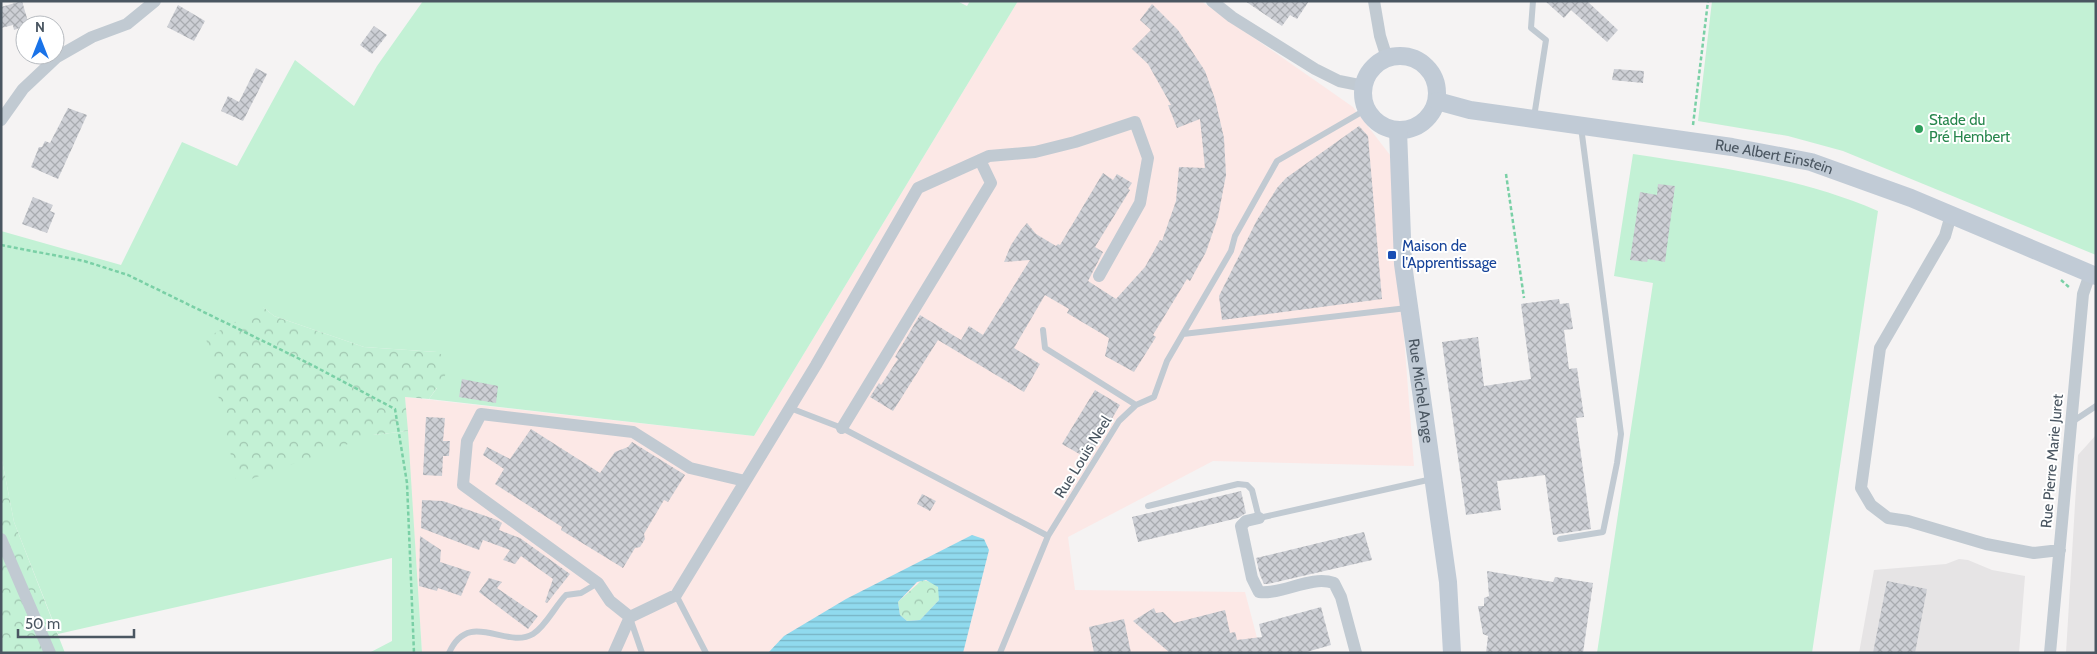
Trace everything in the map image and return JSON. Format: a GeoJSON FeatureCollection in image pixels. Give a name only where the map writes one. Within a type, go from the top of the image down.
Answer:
{"type":"FeatureCollection","features":[{"type":"Feature","properties":{"kind":"street"},"geometry":{"type":"LineString","coordinates":[[1,120],[23,89],[57,57],[92,37],[128,24],[154,1]]}},
{"type":"Feature","properties":{"kind":"street"},"geometry":{"type":"LineString","coordinates":[[1212,1],[1232,17],[1315,69],[1339,81],[1364,86]]}},
{"type":"Feature","properties":{"kind":"street"},"geometry":{"type":"LineString","coordinates":[[1374,1],[1380,36],[1387,58]]}},
{"type":"Feature","properties":{"kind":"street"},"geometry":{"type":"LineString","coordinates":[[1407,57],[1426,67],[1436,83],[1437,101],[1434,110],[1422,123],[1407,130],[1398,130],[1380,124],[1367,109],[1364,86],[1374,67],[1387,58],[1407,57]]}},
{"type":"Feature","properties":{"kind":"street","name":"Rue Albert Einstein"},"geometry":{"type":"LineString","coordinates":[[1437,101],[1470,110],[1732,147],[1810,162],[1872,182],[2093,275]]}},
{"type":"Feature","properties":{"kind":"street"},"geometry":{"type":"LineString","coordinates":[[614,653],[630,617],[676,595],[877,262],[918,188],[989,156],[1043,150],[1135,122],[1148,158],[1140,203],[1099,276]]}},
{"type":"Feature","properties":{"kind":"street","name":"Rue Michel Ange"},"geometry":{"type":"LineString","coordinates":[[1398,130],[1403,264],[1448,582],[1452,653]]}},
{"type":"Feature","properties":{"kind":"street"},"geometry":{"type":"LineString","coordinates":[[842,428],[991,183],[980,160]]}},
{"type":"Feature","properties":{"kind":"street"},"geometry":{"type":"LineString","coordinates":[[1951,214],[1944,236],[1880,348],[1861,488],[1871,505],[1888,518],[1908,521],[1986,544],[2034,553],[2060,550]]}},
{"type":"Feature","properties":{"kind":"street","name":"Rue Pierre Marie Juret"},"geometry":{"type":"LineString","coordinates":[[2050,653],[2083,294],[2093,275]]}},
{"type":"Feature","properties":{"kind":"street"},"geometry":{"type":"LineString","coordinates":[[630,617],[610,601],[598,583],[463,485],[467,441],[481,414],[633,432],[690,468],[745,481]]}},
{"type":"Feature","properties":{"kind":"street"},"geometry":{"type":"LineString","coordinates":[[1259,518],[1246,521],[1241,526],[1252,578],[1259,592],[1279,591],[1310,583],[1334,583],[1341,597],[1356,653]]}},
{"type":"Feature","properties":{"kind":"street"},"geometry":{"type":"LineString","coordinates":[[1,539],[50,653]]}},
{"type":"Feature","properties":{"kind":"lane"},"geometry":{"type":"LineString","coordinates":[[1533,1],[1531,28],[1546,40],[1534,118]]}},
{"type":"Feature","properties":{"kind":"lane","name":"Rue Louis Neel"},"geometry":{"type":"LineString","coordinates":[[1000,653],[1048,536],[1120,421],[1136,405],[1154,397],[1167,361],[1231,251],[1235,236],[1277,161],[1367,109]]}},
{"type":"Feature","properties":{"kind":"lane"},"geometry":{"type":"LineString","coordinates":[[1560,540],[1603,532],[1617,463],[1620,434],[1581,142],[1581,125]]}},
{"type":"Feature","properties":{"kind":"lane"},"geometry":{"type":"LineString","coordinates":[[1183,334],[1409,307]]}},
{"type":"Feature","properties":{"kind":"lane"},"geometry":{"type":"LineString","coordinates":[[1043,330],[1045,348],[1136,405]]}},
{"type":"Feature","properties":{"kind":"lane"},"geometry":{"type":"LineString","coordinates":[[2072,422],[2096,406]]}},
{"type":"Feature","properties":{"kind":"lane"},"geometry":{"type":"LineString","coordinates":[[790,408],[842,428],[1048,536]]}},
{"type":"Feature","properties":{"kind":"lane"},"geometry":{"type":"LineString","coordinates":[[1148,506],[1238,484],[1247,485],[1252,490],[1259,518],[1432,478]]}},
{"type":"Feature","properties":{"kind":"lane"},"geometry":{"type":"LineString","coordinates":[[449,653],[458,638],[471,632],[486,631],[520,638],[533,633],[566,595],[580,593],[598,583]]}},
{"type":"Feature","properties":{"kind":"lane"},"geometry":{"type":"LineString","coordinates":[[676,595],[706,653]]}},
{"type":"Feature","properties":{"kind":"lane"},"geometry":{"type":"LineString","coordinates":[[630,617],[642,653]]}},
{"type":"Feature","properties":{"kind":"path"},"geometry":{"type":"LineString","coordinates":[[1693,130],[1708,1]]}},
{"type":"Feature","properties":{"kind":"path"},"geometry":{"type":"LineString","coordinates":[[1506,174],[1524,298]]}},
{"type":"Feature","properties":{"kind":"path"},"geometry":{"type":"LineString","coordinates":[[1,245],[84,261],[128,275],[310,364],[395,409],[407,483],[414,653]]}},
{"type":"Feature","properties":{"kind":"path"},"geometry":{"type":"LineString","coordinates":[[2060,280],[2075,292],[2083,294]]}},
{"type":"Feature","properties":{"kind":"shaded area"},"geometry":{"type":"Polygon","coordinates":[[[1018,1],[1201,1],[1353,107],[1390,155],[1414,466],[1213,461],[1068,537],[1075,590],[1245,592],[1261,653],[422,653],[405,397],[754,436],[1018,1]]]}},
{"type":"Feature","properties":{"kind":"shaded area"},"geometry":{"type":"Polygon","coordinates":[[[2096,435],[2096,653],[2066,653],[2078,455],[2096,435]]]}},
{"type":"Feature","properties":{"kind":"shaded area"},"geometry":{"type":"Polygon","coordinates":[[[1959,559],[1968,560],[1992,570],[2025,576],[2019,653],[1859,653],[1874,570],[1946,564],[1959,559]]]}},
{"type":"Feature","properties":{"kind":"green space"},"geometry":{"type":"Polygon","coordinates":[[[423,1],[957,1],[967,6],[970,1],[1018,1],[754,436],[429,399],[437,388],[437,352],[364,347],[274,316],[263,307],[373,435],[408,431],[422,653],[369,653],[392,641],[392,558],[58,634],[14,522],[1,455],[1,231],[121,265],[182,142],[237,166],[295,60],[354,106],[377,66],[423,1]]]}},
{"type":"Feature","properties":{"kind":"green space","name":"Stade du Pré Hembert"},"geometry":{"type":"Polygon","coordinates":[[[1712,1],[2096,1],[2096,255],[1843,151],[1788,136],[1698,121],[1712,1]]]}},
{"type":"Feature","properties":{"kind":"green space"},"geometry":{"type":"Polygon","coordinates":[[[1633,154],[1788,181],[1848,199],[1878,211],[1812,653],[1597,653],[1653,283],[1614,276],[1633,154]]]}},
{"type":"Feature","properties":{"kind":"green space"},"geometry":{"type":"Polygon","coordinates":[[[263,307],[274,316],[364,347],[437,352],[447,358],[445,376],[429,399],[405,397],[408,431],[373,435],[237,484],[206,338],[263,307]]]}},
{"type":"Feature","properties":{"kind":"green space"},"geometry":{"type":"Polygon","coordinates":[[[1,455],[14,522],[65,653],[1,653],[1,455]]]}},
{"type":"Feature","properties":{"kind":"green space"},"geometry":{"type":"Polygon","coordinates":[[[922,580],[935,583],[940,591],[939,600],[920,620],[907,621],[900,615],[898,602],[922,580]]]}},
{"type":"Feature","properties":{"kind":"water"},"geometry":{"type":"Polygon","coordinates":[[[972,535],[984,539],[989,550],[963,653],[768,653],[784,636],[846,599],[972,535]],[[926,580],[917,582],[898,602],[900,615],[907,621],[920,620],[939,600],[938,587],[926,580]]]}},
{"type":"Feature","properties":{"kind":"building"},"geometry":{"type":"Polygon","coordinates":[[[22,1],[26,15],[15,15],[15,30],[13,25],[1,28],[1,7],[22,1]]]}},
{"type":"Feature","properties":{"kind":"building"},"geometry":{"type":"Polygon","coordinates":[[[1245,1],[1309,1],[1297,19],[1290,15],[1282,26],[1245,1]]]}},
{"type":"Feature","properties":{"kind":"building"},"geometry":{"type":"Polygon","coordinates":[[[1545,1],[1587,1],[1618,30],[1607,42],[1571,10],[1564,18],[1545,1]]]}},
{"type":"Feature","properties":{"kind":"building"},"geometry":{"type":"Polygon","coordinates":[[[1152,4],[1178,30],[1205,71],[1215,99],[1224,138],[1226,175],[1218,217],[1206,252],[1190,281],[1187,279],[1153,335],[1156,337],[1134,372],[1105,356],[1109,338],[1067,313],[1069,309],[1045,295],[1014,348],[1040,364],[1024,392],[938,340],[893,411],[870,397],[879,383],[881,385],[898,359],[895,357],[920,315],[961,340],[969,326],[983,335],[1030,260],[1004,262],[1011,245],[1021,230],[1027,223],[1036,234],[1056,246],[1060,245],[1103,173],[1113,180],[1117,174],[1132,183],[1128,189],[1130,190],[1095,247],[1103,252],[1088,281],[1116,299],[1145,267],[1160,240],[1162,241],[1176,201],[1179,167],[1205,168],[1200,119],[1177,128],[1168,105],[1171,105],[1148,64],[1132,49],[1151,30],[1140,20],[1152,4]]]}},
{"type":"Feature","properties":{"kind":"building"},"geometry":{"type":"Polygon","coordinates":[[[178,5],[205,21],[194,41],[167,27],[178,5]]]}},
{"type":"Feature","properties":{"kind":"building"},"geometry":{"type":"Polygon","coordinates":[[[374,26],[387,35],[372,54],[360,45],[374,26]]]}},
{"type":"Feature","properties":{"kind":"building"},"geometry":{"type":"Polygon","coordinates":[[[256,68],[267,74],[243,121],[221,111],[228,96],[239,102],[256,68]]]}},
{"type":"Feature","properties":{"kind":"building"},"geometry":{"type":"Polygon","coordinates":[[[1614,69],[1644,71],[1643,83],[1612,80],[1614,69]]]}},
{"type":"Feature","properties":{"kind":"building"},"geometry":{"type":"Polygon","coordinates":[[[68,108],[87,115],[58,179],[31,167],[39,147],[42,147],[45,141],[50,143],[68,108]]]}},
{"type":"Feature","properties":{"kind":"building"},"geometry":{"type":"Polygon","coordinates":[[[1359,126],[1368,136],[1382,299],[1222,320],[1219,296],[1257,220],[1277,188],[1286,178],[1359,126]]]}},
{"type":"Feature","properties":{"kind":"building"},"geometry":{"type":"Polygon","coordinates":[[[1658,184],[1675,186],[1665,262],[1648,259],[1647,262],[1630,260],[1640,192],[1657,195],[1658,184]]]}},
{"type":"Feature","properties":{"kind":"building"},"geometry":{"type":"Polygon","coordinates":[[[33,197],[53,205],[50,211],[55,213],[47,233],[22,224],[33,197]]]}},
{"type":"Feature","properties":{"kind":"building"},"geometry":{"type":"Polygon","coordinates":[[[1559,299],[1560,304],[1569,303],[1573,329],[1564,330],[1569,369],[1577,368],[1584,417],[1576,418],[1591,529],[1553,535],[1545,475],[1497,481],[1501,510],[1466,515],[1442,342],[1478,337],[1484,386],[1531,379],[1521,304],[1559,299]]]}},
{"type":"Feature","properties":{"kind":"building"},"geometry":{"type":"Polygon","coordinates":[[[462,379],[498,386],[496,403],[459,397],[462,379]]]}},
{"type":"Feature","properties":{"kind":"building"},"geometry":{"type":"Polygon","coordinates":[[[1095,390],[1120,405],[1088,459],[1062,444],[1095,390]]]}},
{"type":"Feature","properties":{"kind":"building"},"geometry":{"type":"Polygon","coordinates":[[[426,417],[445,418],[443,441],[450,441],[449,456],[443,456],[442,476],[423,475],[426,417]]]}},
{"type":"Feature","properties":{"kind":"building"},"geometry":{"type":"Polygon","coordinates":[[[531,429],[600,473],[615,452],[628,447],[632,442],[685,475],[668,502],[664,500],[644,534],[645,539],[640,547],[635,548],[623,568],[561,530],[562,527],[495,484],[504,469],[483,455],[487,447],[510,459],[531,429]]]}},
{"type":"Feature","properties":{"kind":"building"},"geometry":{"type":"Polygon","coordinates":[[[1241,491],[1246,513],[1238,518],[1138,542],[1132,517],[1241,491]]]}},
{"type":"Feature","properties":{"kind":"building"},"geometry":{"type":"Polygon","coordinates":[[[922,494],[936,501],[930,511],[917,504],[922,494]]]}},
{"type":"Feature","properties":{"kind":"building"},"geometry":{"type":"Polygon","coordinates":[[[422,500],[443,501],[497,520],[502,523],[499,530],[520,538],[570,574],[547,603],[545,602],[553,579],[521,556],[515,564],[503,560],[510,550],[483,540],[479,550],[421,528],[422,500]]]}},
{"type":"Feature","properties":{"kind":"building"},"geometry":{"type":"Polygon","coordinates":[[[1364,532],[1372,560],[1264,584],[1256,558],[1364,532]]]}},
{"type":"Feature","properties":{"kind":"building"},"geometry":{"type":"Polygon","coordinates":[[[420,536],[441,550],[440,562],[471,572],[461,596],[438,588],[437,591],[419,586],[420,536]]]}},
{"type":"Feature","properties":{"kind":"building"},"geometry":{"type":"Polygon","coordinates":[[[1487,571],[1553,582],[1555,577],[1593,583],[1583,653],[1486,653],[1488,636],[1483,634],[1478,606],[1484,606],[1484,598],[1489,596],[1487,571]]]}},
{"type":"Feature","properties":{"kind":"building"},"geometry":{"type":"Polygon","coordinates":[[[489,578],[502,582],[497,588],[538,616],[528,629],[479,592],[489,578]]]}},
{"type":"Feature","properties":{"kind":"building"},"geometry":{"type":"Polygon","coordinates":[[[1887,581],[1927,589],[1915,653],[1873,653],[1887,581]]]}},
{"type":"Feature","properties":{"kind":"building"},"geometry":{"type":"Polygon","coordinates":[[[1321,607],[1331,645],[1303,653],[1170,653],[1133,621],[1154,608],[1156,613],[1163,612],[1174,623],[1225,610],[1230,633],[1235,632],[1237,640],[1262,637],[1259,624],[1321,607]]]}},
{"type":"Feature","properties":{"kind":"building"},"geometry":{"type":"Polygon","coordinates":[[[1124,619],[1131,653],[1094,653],[1089,627],[1124,619]]]}},
{"type":"Feature","properties":{"kind":"place","name":"Stade du Pré Hembert"},"geometry":{"type":"Point","coordinates":[1919,129]}},
{"type":"Feature","properties":{"kind":"place","name":"Maison de l'Apprentissage"},"geometry":{"type":"Point","coordinates":[1392,255]}}]}
